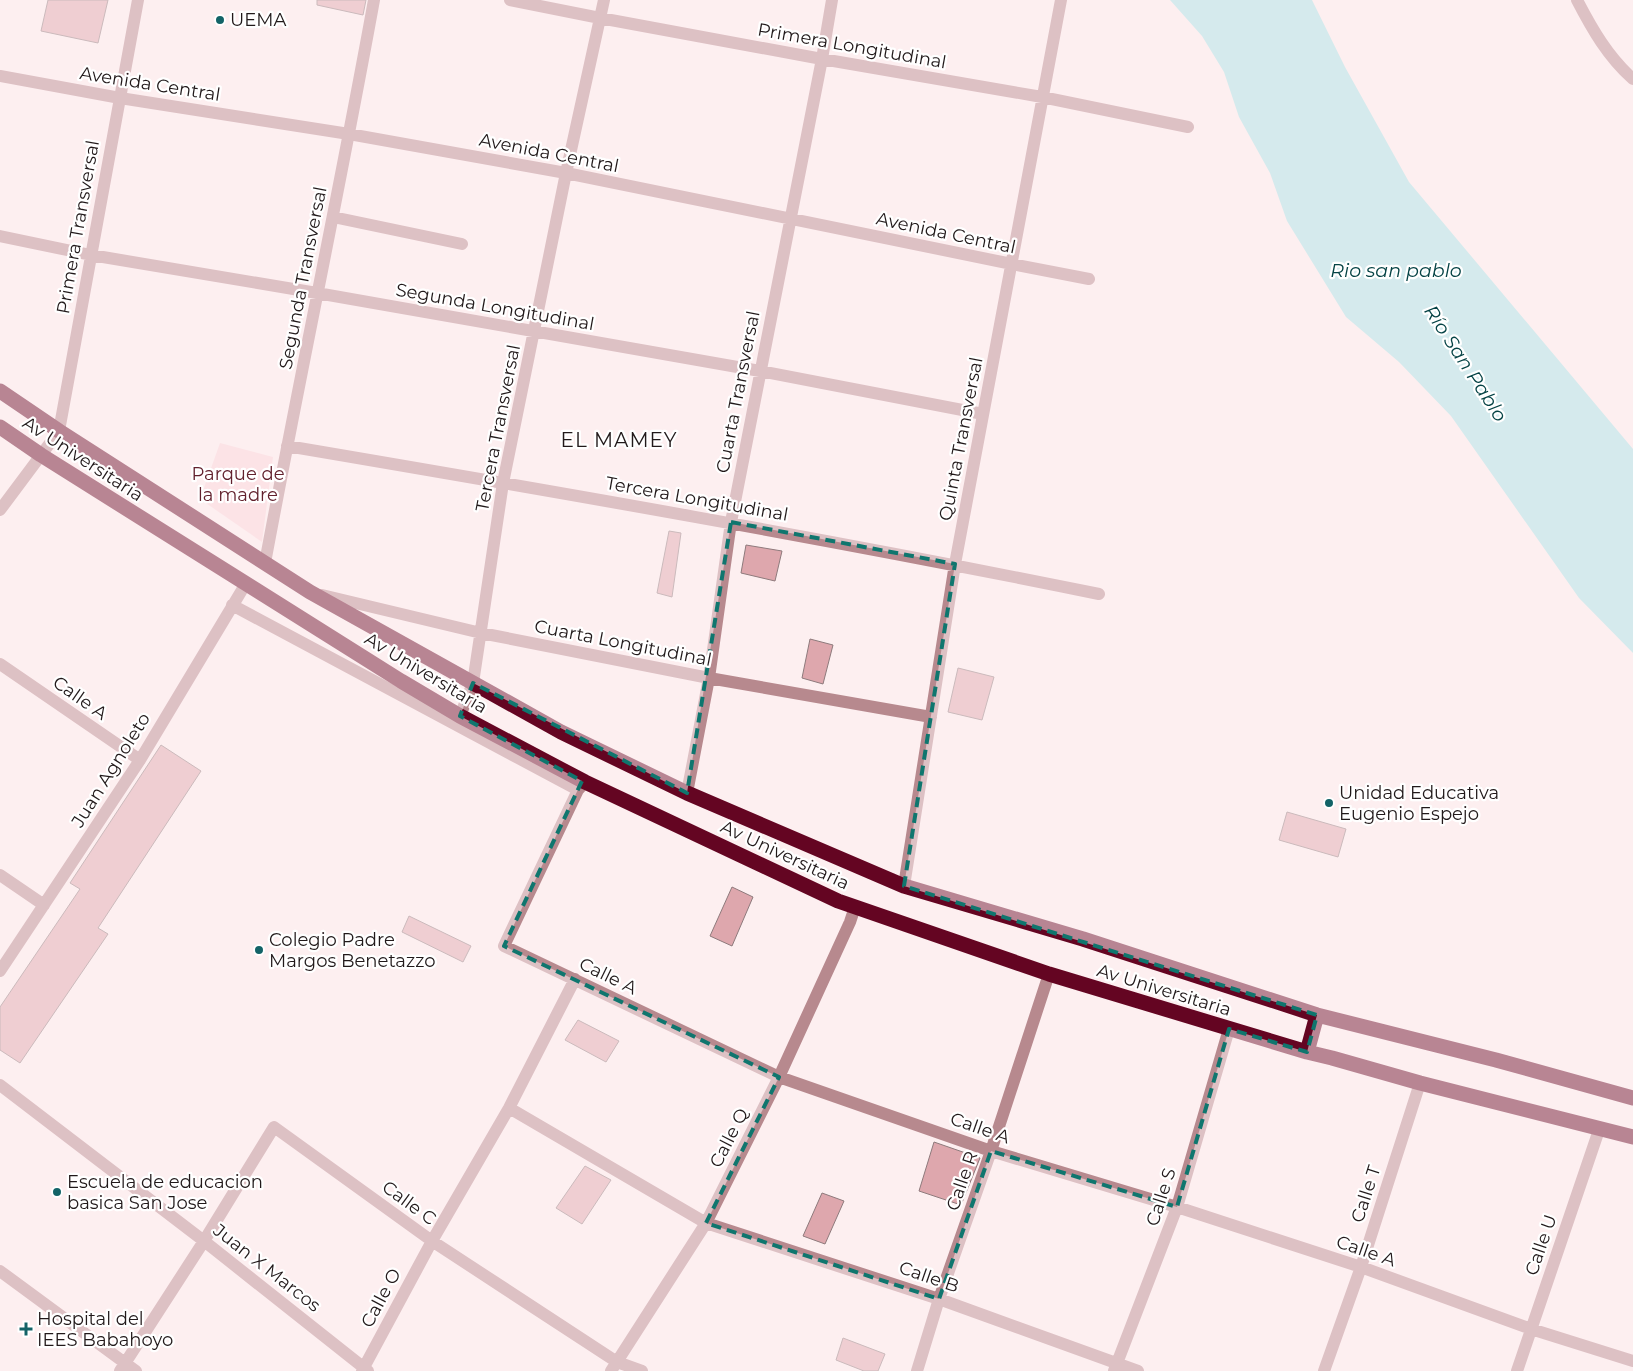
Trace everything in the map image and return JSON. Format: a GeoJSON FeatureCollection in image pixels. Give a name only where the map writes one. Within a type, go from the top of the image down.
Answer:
{"type":"FeatureCollection","features":[{"type":"Feature","properties":{"kind":"highway","name":"Av Universitaria"},"geometry":{"type":"LineString","coordinates":[[0,391],[310,592],[561,732],[687,793],[904,886],[1083,939],[1317,1014],[1633,1098]]}},
{"type":"Feature","properties":{"kind":"highway","name":"Av Universitaria"},"geometry":{"type":"LineString","coordinates":[[0,427],[245,585],[460,716],[581,786],[838,901],[1048,974],[1229,1029],[1420,1083],[1599,1130],[1633,1137]]}},
{"type":"Feature","properties":{"kind":"highway"},"geometry":{"type":"LineString","coordinates":[[1307,1052],[1317,1014]]}},
{"type":"Feature","properties":{"kind":"street","name":"Primera Transversal"},"geometry":{"type":"LineString","coordinates":[[0,510],[59,431],[138,0]]}},
{"type":"Feature","properties":{"kind":"street","name":"Segunda Transversal"},"geometry":{"type":"LineString","coordinates":[[265,563],[350,134],[374,0]]}},
{"type":"Feature","properties":{"kind":"street","name":"Primera Longitudinal"},"geometry":{"type":"LineString","coordinates":[[510,0],[822,59],[1042,97],[1188,127]]}},
{"type":"Feature","properties":{"kind":"street","name":"Tercera Transversal"},"geometry":{"type":"LineString","coordinates":[[460,716],[473,683],[503,483],[566,173],[604,0]]}},
{"type":"Feature","properties":{"kind":"street","name":"Cuarta Transversal"},"geometry":{"type":"LineString","coordinates":[[687,793],[709,678],[731,522],[832,0]]}},
{"type":"Feature","properties":{"kind":"street","name":"Quinta Transversal"},"geometry":{"type":"LineString","coordinates":[[904,886],[955,564],[1042,97],[1062,0]]}},
{"type":"Feature","properties":{"kind":"street"},"geometry":{"type":"LineString","coordinates":[[1577,0],[1601,44],[1633,80]]}},
{"type":"Feature","properties":{"kind":"street","name":"Avenida Central"},"geometry":{"type":"LineString","coordinates":[[0,76],[120,98],[350,134],[566,173],[1089,279]]}},
{"type":"Feature","properties":{"kind":"street"},"geometry":{"type":"LineString","coordinates":[[333,217],[462,244]]}},
{"type":"Feature","properties":{"kind":"street","name":"Segunda Longitudinal"},"geometry":{"type":"LineString","coordinates":[[0,236],[91,255],[760,371],[983,414]]}},
{"type":"Feature","properties":{"kind":"street","name":"Tercera Longitudinal"},"geometry":{"type":"LineString","coordinates":[[287,446],[731,522],[955,564],[1099,594]]}},
{"type":"Feature","properties":{"kind":"street","name":"Juan Agnoleto"},"geometry":{"type":"LineString","coordinates":[[0,971],[140,760],[245,585]]}},
{"type":"Feature","properties":{"kind":"street","name":"Cuarta Longitudinal"},"geometry":{"type":"LineString","coordinates":[[310,592],[482,633],[709,678],[931,717]]}},
{"type":"Feature","properties":{"kind":"street"},"geometry":{"type":"LineString","coordinates":[[232,605],[581,786]]}},
{"type":"Feature","properties":{"kind":"street","name":"Calle A"},"geometry":{"type":"LineString","coordinates":[[0,664],[140,760]]}},
{"type":"Feature","properties":{"kind":"street","name":"Calle A"},"geometry":{"type":"LineString","coordinates":[[581,786],[504,946],[779,1077],[991,1151],[1178,1208],[1361,1268],[1531,1329],[1633,1361]]}},
{"type":"Feature","properties":{"kind":"street"},"geometry":{"type":"LineString","coordinates":[[0,875],[44,905]]}},
{"type":"Feature","properties":{"kind":"street","name":"Calle Q"},"geometry":{"type":"LineString","coordinates":[[614,1366],[706,1223],[779,1077],[850,922],[855,907]]}},
{"type":"Feature","properties":{"kind":"street","name":"Calle R"},"geometry":{"type":"LineString","coordinates":[[917,1371],[939,1298],[991,1151],[1048,974]]}},
{"type":"Feature","properties":{"kind":"street","name":"Calle O"},"geometry":{"type":"LineString","coordinates":[[365,1370],[432,1241],[509,1108],[575,979]]}},
{"type":"Feature","properties":{"kind":"street","name":"Calle S"},"geometry":{"type":"LineString","coordinates":[[1115,1367],[1178,1208],[1229,1029]]}},
{"type":"Feature","properties":{"kind":"street","name":"Calle T"},"geometry":{"type":"LineString","coordinates":[[1324,1371],[1361,1268],[1420,1083]]}},
{"type":"Feature","properties":{"kind":"street","name":"Juan X Marcos"},"geometry":{"type":"LineString","coordinates":[[0,1085],[204,1241],[365,1370]]}},
{"type":"Feature","properties":{"kind":"street","name":"Calle B"},"geometry":{"type":"LineString","coordinates":[[509,1108],[706,1223],[939,1298],[1115,1367],[1138,1371]]}},
{"type":"Feature","properties":{"kind":"street","name":"Calle C"},"geometry":{"type":"LineString","coordinates":[[204,1241],[274,1127],[432,1241],[614,1366],[642,1371]]}},
{"type":"Feature","properties":{"kind":"street","name":"Calle U"},"geometry":{"type":"LineString","coordinates":[[1517,1371],[1599,1130]]}},
{"type":"Feature","properties":{"kind":"street"},"geometry":{"type":"LineString","coordinates":[[123,1367],[204,1241]]}},
{"type":"Feature","properties":{"kind":"street"},"geometry":{"type":"LineString","coordinates":[[0,1271],[123,1367],[136,1371]]}},
{"type":"Feature","properties":{"kind":"highlighted area"},"geometry":{"type":"Polygon","coordinates":[[[731,522],[955,564],[904,886],[1317,1015],[1307,1052],[1229,1029],[1177,1207],[991,1151],[939,1299],[706,1223],[779,1077],[504,946],[582,781],[460,716],[473,683],[687,793],[731,522]]]}},
{"type":"Feature","properties":{"kind":"green space","name":"Parque de la madre"},"geometry":{"type":"Polygon","coordinates":[[[220,443],[273,457],[262,542],[200,499],[220,443]]]}},
{"type":"Feature","properties":{"kind":"water","name":"Rio san pablo"},"geometry":{"type":"Polygon","coordinates":[[[1170,0],[1312,0],[1345,67],[1409,182],[1633,449],[1633,653],[1579,598],[1451,416],[1399,362],[1346,317],[1287,221],[1270,173],[1239,117],[1224,72],[1202,36],[1170,0]]]}},
{"type":"Feature","properties":{"kind":"building"},"geometry":{"type":"Polygon","coordinates":[[[48,0],[108,0],[98,43],[41,31],[48,0]]]}},
{"type":"Feature","properties":{"kind":"building"},"geometry":{"type":"Polygon","coordinates":[[[317,0],[366,0],[363,15],[317,5],[317,0]]]}},
{"type":"Feature","properties":{"kind":"building"},"geometry":{"type":"Polygon","coordinates":[[[669,531],[681,533],[672,597],[657,593],[669,531]]]}},
{"type":"Feature","properties":{"kind":"building"},"geometry":{"type":"Polygon","coordinates":[[[746,545],[782,551],[775,581],[741,573],[746,545]]]}},
{"type":"Feature","properties":{"kind":"building"},"geometry":{"type":"Polygon","coordinates":[[[810,639],[833,645],[823,684],[802,678],[810,639]]]}},
{"type":"Feature","properties":{"kind":"building"},"geometry":{"type":"Polygon","coordinates":[[[958,668],[994,677],[982,720],[948,712],[958,668]]]}},
{"type":"Feature","properties":{"kind":"building"},"geometry":{"type":"Polygon","coordinates":[[[161,745],[201,771],[98,928],[108,934],[20,1063],[0,1050],[0,1007],[80,889],[70,883],[161,745]]]}},
{"type":"Feature","properties":{"kind":"building"},"geometry":{"type":"Polygon","coordinates":[[[1287,812],[1346,829],[1338,857],[1279,840],[1287,812]]]}},
{"type":"Feature","properties":{"kind":"building"},"geometry":{"type":"Polygon","coordinates":[[[732,887],[753,897],[732,946],[710,936],[732,887]]]}},
{"type":"Feature","properties":{"kind":"building"},"geometry":{"type":"Polygon","coordinates":[[[409,916],[471,946],[463,962],[402,932],[409,916]]]}},
{"type":"Feature","properties":{"kind":"building"},"geometry":{"type":"Polygon","coordinates":[[[578,1020],[619,1041],[606,1062],[565,1040],[578,1020]]]}},
{"type":"Feature","properties":{"kind":"building"},"geometry":{"type":"Polygon","coordinates":[[[934,1142],[980,1158],[961,1205],[919,1191],[934,1142]]]}},
{"type":"Feature","properties":{"kind":"building"},"geometry":{"type":"Polygon","coordinates":[[[585,1166],[611,1180],[582,1224],[556,1208],[585,1166]]]}},
{"type":"Feature","properties":{"kind":"building"},"geometry":{"type":"Polygon","coordinates":[[[822,1193],[844,1201],[825,1244],[803,1236],[822,1193]]]}},
{"type":"Feature","properties":{"kind":"building"},"geometry":{"type":"Polygon","coordinates":[[[843,1338],[885,1354],[878,1371],[864,1371],[836,1360],[843,1338]]]}},
{"type":"Feature","properties":{"kind":"place","name":"UEMA"},"geometry":{"type":"Point","coordinates":[220,20]}},
{"type":"Feature","properties":{"kind":"place","name":"Unidad Educativa Eugenio Espejo"},"geometry":{"type":"Point","coordinates":[1329,803]}},
{"type":"Feature","properties":{"kind":"place","name":"Colegio Padre Margos Benetazzo"},"geometry":{"type":"Point","coordinates":[259,950]}},
{"type":"Feature","properties":{"kind":"place","name":"Escuela de educacion basica San Jose"},"geometry":{"type":"Point","coordinates":[57,1192]}},
{"type":"Feature","properties":{"kind":"place","name":"Hospital del IEES Babahoyo"},"geometry":{"type":"Point","coordinates":[26,1329]}},
{"type":"Feature","properties":{"kind":"district","name":"EL MAMEY"},"geometry":{"type":"Point","coordinates":[619,440]}},
{"type":"Feature","properties":{"kind":"water label","name":"Río San Pablo"},"geometry":{"type":"Point","coordinates":[1466,363]}}]}
